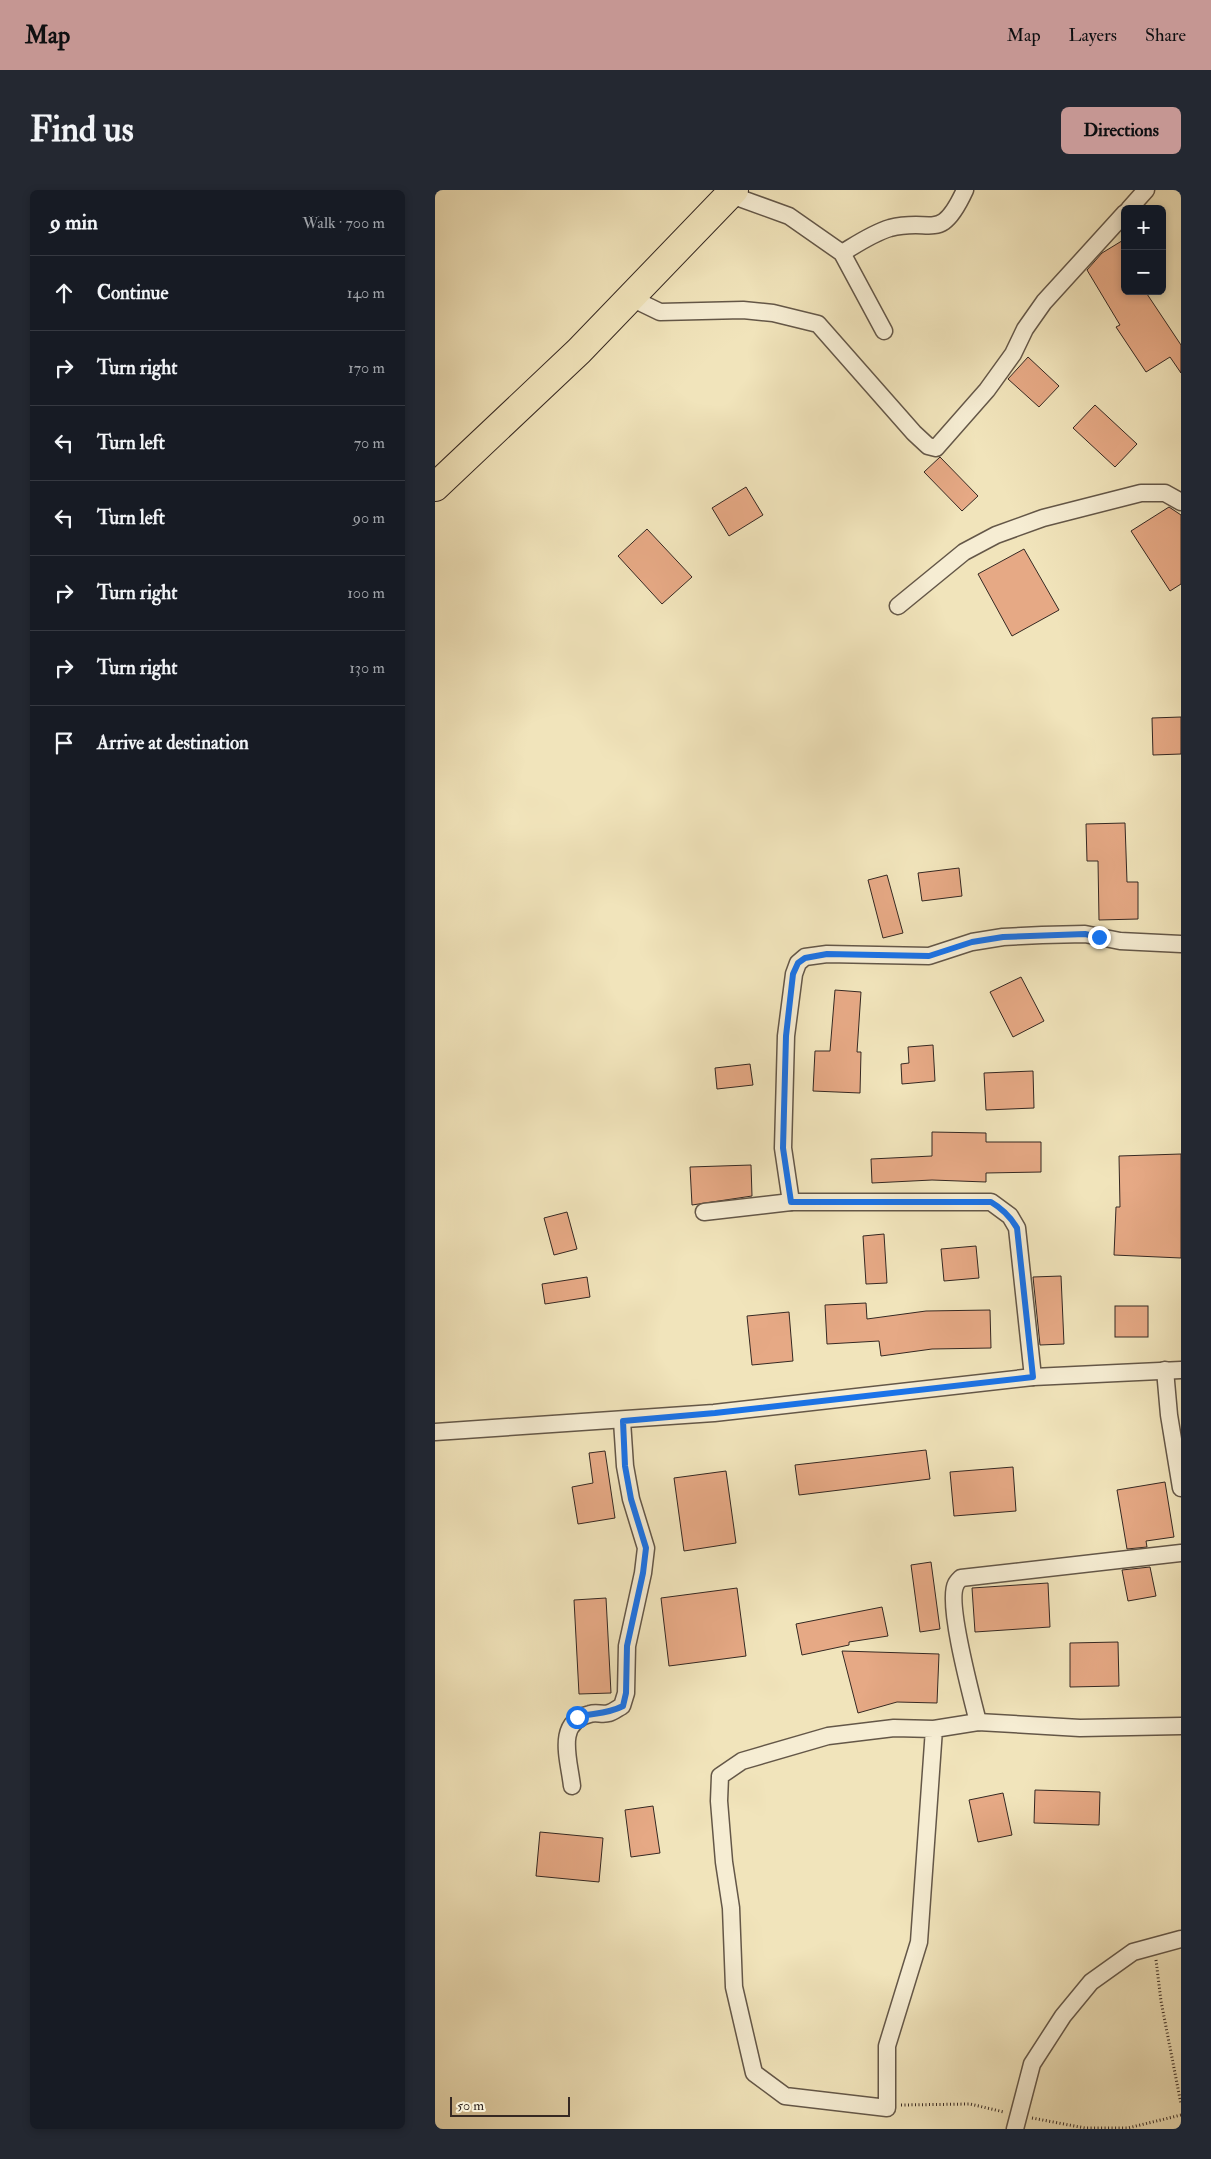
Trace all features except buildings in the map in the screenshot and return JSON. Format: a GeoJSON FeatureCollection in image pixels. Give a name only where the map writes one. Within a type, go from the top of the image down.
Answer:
{"type":"FeatureCollection","features":[{"type":"Feature","properties":{"kind":"highway"},"geometry":{"type":"LineString","coordinates":[[439,476],[631,298],[728,192]]}},
{"type":"Feature","properties":{"kind":"street"},"geometry":{"type":"LineString","coordinates":[[842,253],[875,234],[891,228],[931,227],[939,224],[950,217],[965,190]]}},
{"type":"Feature","properties":{"kind":"street"},"geometry":{"type":"LineString","coordinates":[[1133,205],[1146,190]]}},
{"type":"Feature","properties":{"kind":"street"},"geometry":{"type":"LineString","coordinates":[[728,192],[789,216],[842,253],[884,331]]}},
{"type":"Feature","properties":{"kind":"street"},"geometry":{"type":"LineString","coordinates":[[631,298],[660,312],[743,310],[773,313],[818,324],[914,432],[928,446],[936,448],[987,390],[1013,354],[1025,328],[1044,302],[1121,217]]}},
{"type":"Feature","properties":{"kind":"street"},"geometry":{"type":"LineString","coordinates":[[898,606],[964,552],[996,535],[1043,518],[1141,493],[1165,493],[1181,502]]}},
{"type":"Feature","properties":{"kind":"street"},"geometry":{"type":"LineString","coordinates":[[791,1202],[783,1148],[786,1036],[793,974],[798,963],[805,958],[827,954],[929,956],[972,942],[1003,937],[1042,935],[1085,934],[1119,941],[1181,944]]}},
{"type":"Feature","properties":{"kind":"street"},"geometry":{"type":"LineString","coordinates":[[704,1212],[791,1202],[991,1202],[1010,1216],[1017,1228],[1033,1377]]}},
{"type":"Feature","properties":{"kind":"street"},"geometry":{"type":"LineString","coordinates":[[435,1432],[623,1421],[724,1412],[1033,1377],[1173,1370],[1169,1415],[1181,1488]]}},
{"type":"Feature","properties":{"kind":"street"},"geometry":{"type":"LineString","coordinates":[[572,1786],[567,1738],[569,1726],[577,1717],[594,1713],[609,1713],[623,1706],[626,1693],[627,1646],[643,1573],[646,1548],[631,1499],[625,1466],[623,1421]]}},
{"type":"Feature","properties":{"kind":"street"},"geometry":{"type":"LineString","coordinates":[[978,1722],[955,1617],[954,1593],[956,1584],[961,1578],[1181,1553]]}},
{"type":"Feature","properties":{"kind":"street"},"geometry":{"type":"LineString","coordinates":[[934,1729],[919,1942],[887,2046],[887,2108],[785,2096],[753,2073],[734,1987],[731,1908],[724,1862],[719,1801],[720,1776],[742,1761],[829,1736],[894,1728],[934,1729],[978,1722],[1080,1728],[1181,1726]]}},
{"type":"Feature","properties":{"kind":"street"},"geometry":{"type":"LineString","coordinates":[[1015,2129],[1032,2064],[1063,2016],[1091,1982],[1133,1952],[1181,1939]]}},
{"type":"Feature","properties":{"kind":"path"},"geometry":{"type":"LineString","coordinates":[[1154,1945],[1161,2001],[1181,2104]]}},
{"type":"Feature","properties":{"kind":"route"},"geometry":{"type":"LineString","coordinates":[[577,1717],[594,1713],[609,1713],[623,1706],[626,1693],[625,1667],[627,1646],[643,1573],[646,1548],[631,1499],[625,1466],[623,1421],[715,1413],[1033,1377],[1017,1228],[1010,1216],[1001,1208],[991,1202],[791,1202],[783,1148],[786,1036],[793,974],[798,963],[805,958],[827,954],[887,957],[929,956],[972,942],[1003,937],[1085,934],[1099,937]]}}]}
